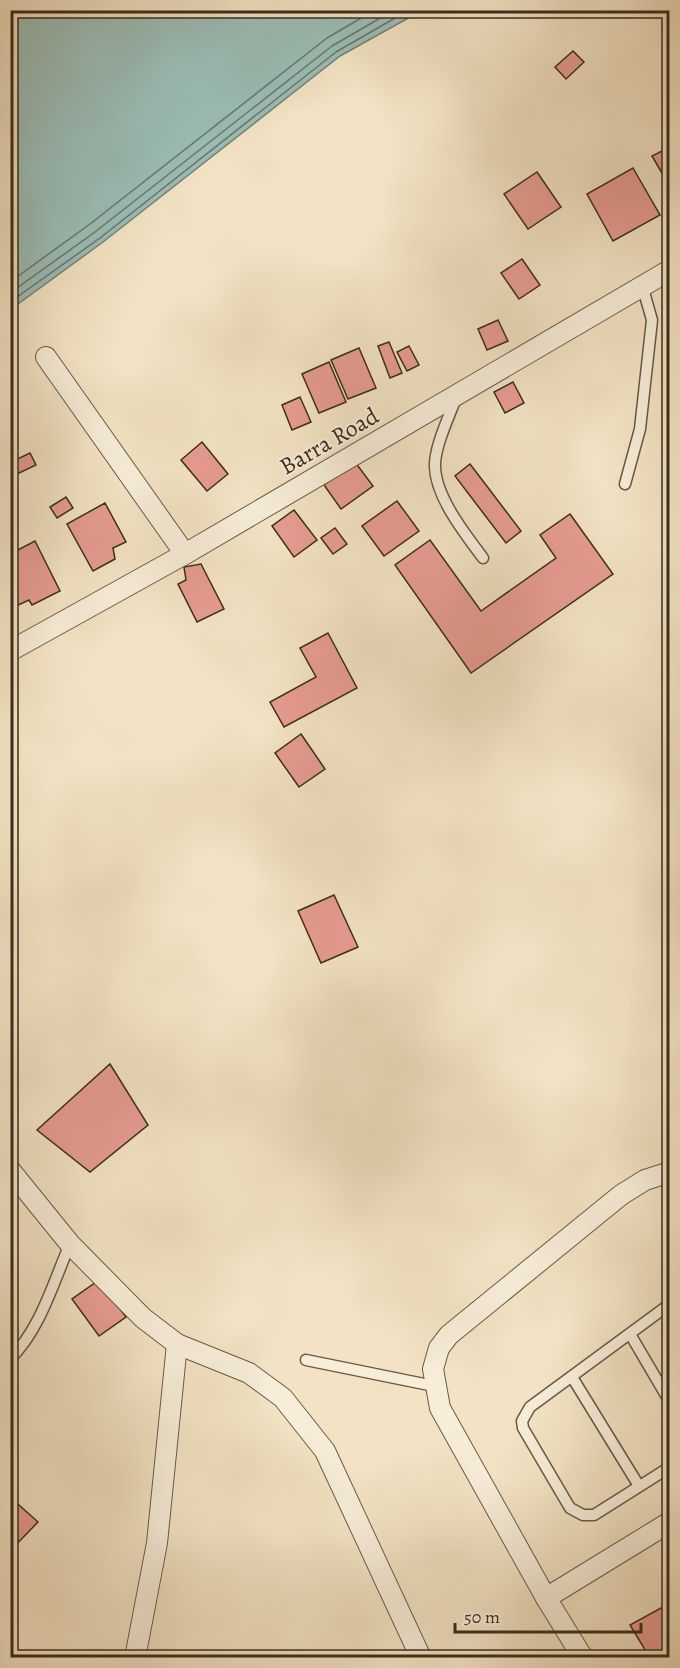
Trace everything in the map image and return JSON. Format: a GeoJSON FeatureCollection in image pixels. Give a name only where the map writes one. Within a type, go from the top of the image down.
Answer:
{"type":"FeatureCollection","features":[{"type":"Feature","properties":{"kind":"street","name":"Barra Road"},"geometry":{"type":"LineString","coordinates":[[10,651],[185,554],[669,270]]}},
{"type":"Feature","properties":{"kind":"street"},"geometry":{"type":"LineString","coordinates":[[46,357],[185,554]]}},
{"type":"Feature","properties":{"kind":"street"},"geometry":{"type":"LineString","coordinates":[[10,1170],[70,1244],[143,1318],[177,1344],[249,1373],[283,1398],[325,1451],[421,1658]]}},
{"type":"Feature","properties":{"kind":"street"},"geometry":{"type":"LineString","coordinates":[[583,1658],[546,1598],[440,1408],[434,1386],[433,1369],[439,1348],[449,1335],[621,1195],[645,1180],[669,1172]]}},
{"type":"Feature","properties":{"kind":"street"},"geometry":{"type":"LineString","coordinates":[[135,1658],[157,1543],[177,1344]]}},
{"type":"Feature","properties":{"kind":"street"},"geometry":{"type":"LineString","coordinates":[[546,1598],[669,1522]]}},
{"type":"Feature","properties":{"kind":"lane"},"geometry":{"type":"LineString","coordinates":[[625,484],[640,429],[652,320],[642,285]]}},
{"type":"Feature","properties":{"kind":"lane"},"geometry":{"type":"LineString","coordinates":[[457,395],[435,467],[444,499],[483,558]]}},
{"type":"Feature","properties":{"kind":"lane"},"geometry":{"type":"LineString","coordinates":[[10,1359],[24,1345],[33,1331],[70,1244]]}},
{"type":"Feature","properties":{"kind":"lane"},"geometry":{"type":"LineString","coordinates":[[669,1304],[530,1407],[522,1421],[523,1428],[570,1508],[583,1515],[594,1515],[669,1467]]}},
{"type":"Feature","properties":{"kind":"lane"},"geometry":{"type":"LineString","coordinates":[[630,1334],[669,1402]]}},
{"type":"Feature","properties":{"kind":"lane"},"geometry":{"type":"LineString","coordinates":[[306,1360],[434,1386]]}},
{"type":"Feature","properties":{"kind":"lane"},"geometry":{"type":"LineString","coordinates":[[572,1377],[639,1486]]}},
{"type":"Feature","properties":{"kind":"water"},"geometry":{"type":"Polygon","coordinates":[[[11,10],[421,11],[340,56],[103,242],[11,309],[11,10]]]}},
{"type":"Feature","properties":{"kind":"building"},"geometry":{"type":"Polygon","coordinates":[[[573,51],[584,62],[566,79],[555,67],[573,51]]]}},
{"type":"Feature","properties":{"kind":"building"},"geometry":{"type":"Polygon","coordinates":[[[670,147],[670,187],[652,156],[670,147]]]}},
{"type":"Feature","properties":{"kind":"building"},"geometry":{"type":"Polygon","coordinates":[[[633,168],[660,215],[613,241],[587,194],[633,168]]]}},
{"type":"Feature","properties":{"kind":"building"},"geometry":{"type":"Polygon","coordinates":[[[537,172],[561,207],[528,229],[504,194],[537,172]]]}},
{"type":"Feature","properties":{"kind":"building"},"geometry":{"type":"Polygon","coordinates":[[[522,259],[540,285],[519,299],[501,273],[522,259]]]}},
{"type":"Feature","properties":{"kind":"building"},"geometry":{"type":"Polygon","coordinates":[[[498,320],[508,341],[487,350],[478,329],[498,320]]]}},
{"type":"Feature","properties":{"kind":"building"},"geometry":{"type":"Polygon","coordinates":[[[389,342],[402,373],[390,378],[378,346],[389,342]]]}},
{"type":"Feature","properties":{"kind":"building"},"geometry":{"type":"Polygon","coordinates":[[[409,346],[419,365],[407,371],[397,352],[409,346]]]}},
{"type":"Feature","properties":{"kind":"building"},"geometry":{"type":"Polygon","coordinates":[[[359,348],[376,388],[348,399],[331,360],[359,348]]]}},
{"type":"Feature","properties":{"kind":"building"},"geometry":{"type":"Polygon","coordinates":[[[329,362],[346,402],[319,413],[302,374],[329,362]]]}},
{"type":"Feature","properties":{"kind":"building"},"geometry":{"type":"Polygon","coordinates":[[[513,382],[524,403],[505,413],[494,392],[513,382]]]}},
{"type":"Feature","properties":{"kind":"building"},"geometry":{"type":"Polygon","coordinates":[[[300,397],[311,422],[292,430],[282,405],[300,397]]]}},
{"type":"Feature","properties":{"kind":"building"},"geometry":{"type":"Polygon","coordinates":[[[202,442],[228,474],[207,491],[181,460],[202,442]]]}},
{"type":"Feature","properties":{"kind":"building"},"geometry":{"type":"Polygon","coordinates":[[[30,453],[36,465],[17,474],[11,462],[30,453]]]}},
{"type":"Feature","properties":{"kind":"building"},"geometry":{"type":"Polygon","coordinates":[[[355,462],[373,486],[341,509],[324,485],[355,462]]]}},
{"type":"Feature","properties":{"kind":"building"},"geometry":{"type":"Polygon","coordinates":[[[470,464],[521,531],[506,543],[455,476],[470,464]]]}},
{"type":"Feature","properties":{"kind":"building"},"geometry":{"type":"Polygon","coordinates":[[[66,497],[73,508],[57,518],[50,507],[66,497]]]}},
{"type":"Feature","properties":{"kind":"building"},"geometry":{"type":"Polygon","coordinates":[[[397,501],[419,531],[384,556],[362,526],[397,501]]]}},
{"type":"Feature","properties":{"kind":"building"},"geometry":{"type":"Polygon","coordinates":[[[105,503],[126,542],[113,548],[115,559],[93,571],[67,524],[105,503]]]}},
{"type":"Feature","properties":{"kind":"building"},"geometry":{"type":"Polygon","coordinates":[[[294,510],[317,540],[294,557],[272,526],[294,510]]]}},
{"type":"Feature","properties":{"kind":"building"},"geometry":{"type":"Polygon","coordinates":[[[570,514],[613,574],[471,673],[395,565],[430,540],[481,611],[556,558],[540,535],[570,514]]]}},
{"type":"Feature","properties":{"kind":"building"},"geometry":{"type":"Polygon","coordinates":[[[335,528],[347,544],[333,554],[321,538],[335,528]]]}},
{"type":"Feature","properties":{"kind":"building"},"geometry":{"type":"Polygon","coordinates":[[[35,541],[60,591],[32,605],[29,600],[16,606],[10,595],[10,554],[35,541]]]}},
{"type":"Feature","properties":{"kind":"building"},"geometry":{"type":"Polygon","coordinates":[[[201,564],[224,609],[197,622],[178,584],[186,580],[184,567],[201,564]]]}},
{"type":"Feature","properties":{"kind":"building"},"geometry":{"type":"Polygon","coordinates":[[[328,633],[357,688],[284,727],[270,702],[316,677],[300,648],[328,633]]]}},
{"type":"Feature","properties":{"kind":"building"},"geometry":{"type":"Polygon","coordinates":[[[301,734],[325,769],[299,787],[275,753],[301,734]]]}},
{"type":"Feature","properties":{"kind":"building"},"geometry":{"type":"Polygon","coordinates":[[[334,895],[358,947],[321,963],[298,911],[334,895]]]}},
{"type":"Feature","properties":{"kind":"building"},"geometry":{"type":"Polygon","coordinates":[[[110,1064],[148,1125],[90,1172],[37,1130],[110,1064]]]}},
{"type":"Feature","properties":{"kind":"building"},"geometry":{"type":"Polygon","coordinates":[[[99,1280],[126,1317],[99,1336],[72,1299],[99,1280]]]}},
{"type":"Feature","properties":{"kind":"building"},"geometry":{"type":"Polygon","coordinates":[[[10,1497],[38,1522],[10,1551],[10,1497]]]}},
{"type":"Feature","properties":{"kind":"building"},"geometry":{"type":"Polygon","coordinates":[[[670,1603],[670,1658],[650,1658],[630,1625],[670,1603]]]}}]}
